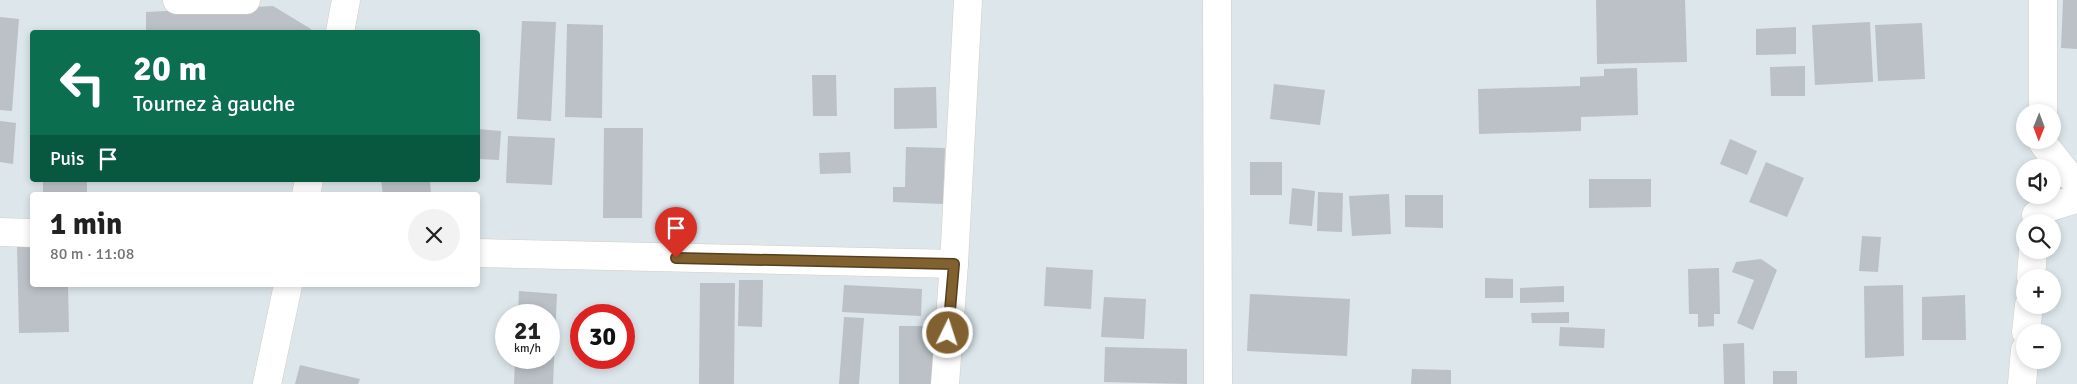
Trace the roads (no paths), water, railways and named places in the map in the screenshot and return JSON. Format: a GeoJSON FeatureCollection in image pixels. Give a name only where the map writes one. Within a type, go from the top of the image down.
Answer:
{"type":"FeatureCollection","features":[{"type":"Feature","properties":{"kind":"street"},"geometry":{"type":"LineString","coordinates":[[177,0],[246,0]]}},
{"type":"Feature","properties":{"kind":"street"},"geometry":{"type":"LineString","coordinates":[[328,0],[347,0],[340,30]]}},
{"type":"Feature","properties":{"kind":"street"},"geometry":{"type":"LineString","coordinates":[[944,384],[954,264],[968,0]]}},
{"type":"Feature","properties":{"kind":"street"},"geometry":{"type":"LineString","coordinates":[[1217,0],[1218,384]]}},
{"type":"Feature","properties":{"kind":"street"},"geometry":{"type":"LineString","coordinates":[[2043,0],[2043,104]]}},
{"type":"Feature","properties":{"kind":"street"},"geometry":{"type":"LineString","coordinates":[[2041,150],[2068,175],[2077,179]]}},
{"type":"Feature","properties":{"kind":"street"},"geometry":{"type":"LineString","coordinates":[[2036,211],[2077,199]]}},
{"type":"Feature","properties":{"kind":"street"},"geometry":{"type":"LineString","coordinates":[[0,232],[30,234]]}},
{"type":"Feature","properties":{"kind":"street"},"geometry":{"type":"LineString","coordinates":[[480,253],[954,264]]}},
{"type":"Feature","properties":{"kind":"street"},"geometry":{"type":"LineString","coordinates":[[267,384],[288,287]]}},
{"type":"Feature","properties":{"kind":"street"},"geometry":{"type":"LineString","coordinates":[[2022,384],[2023,369]]}}]}
